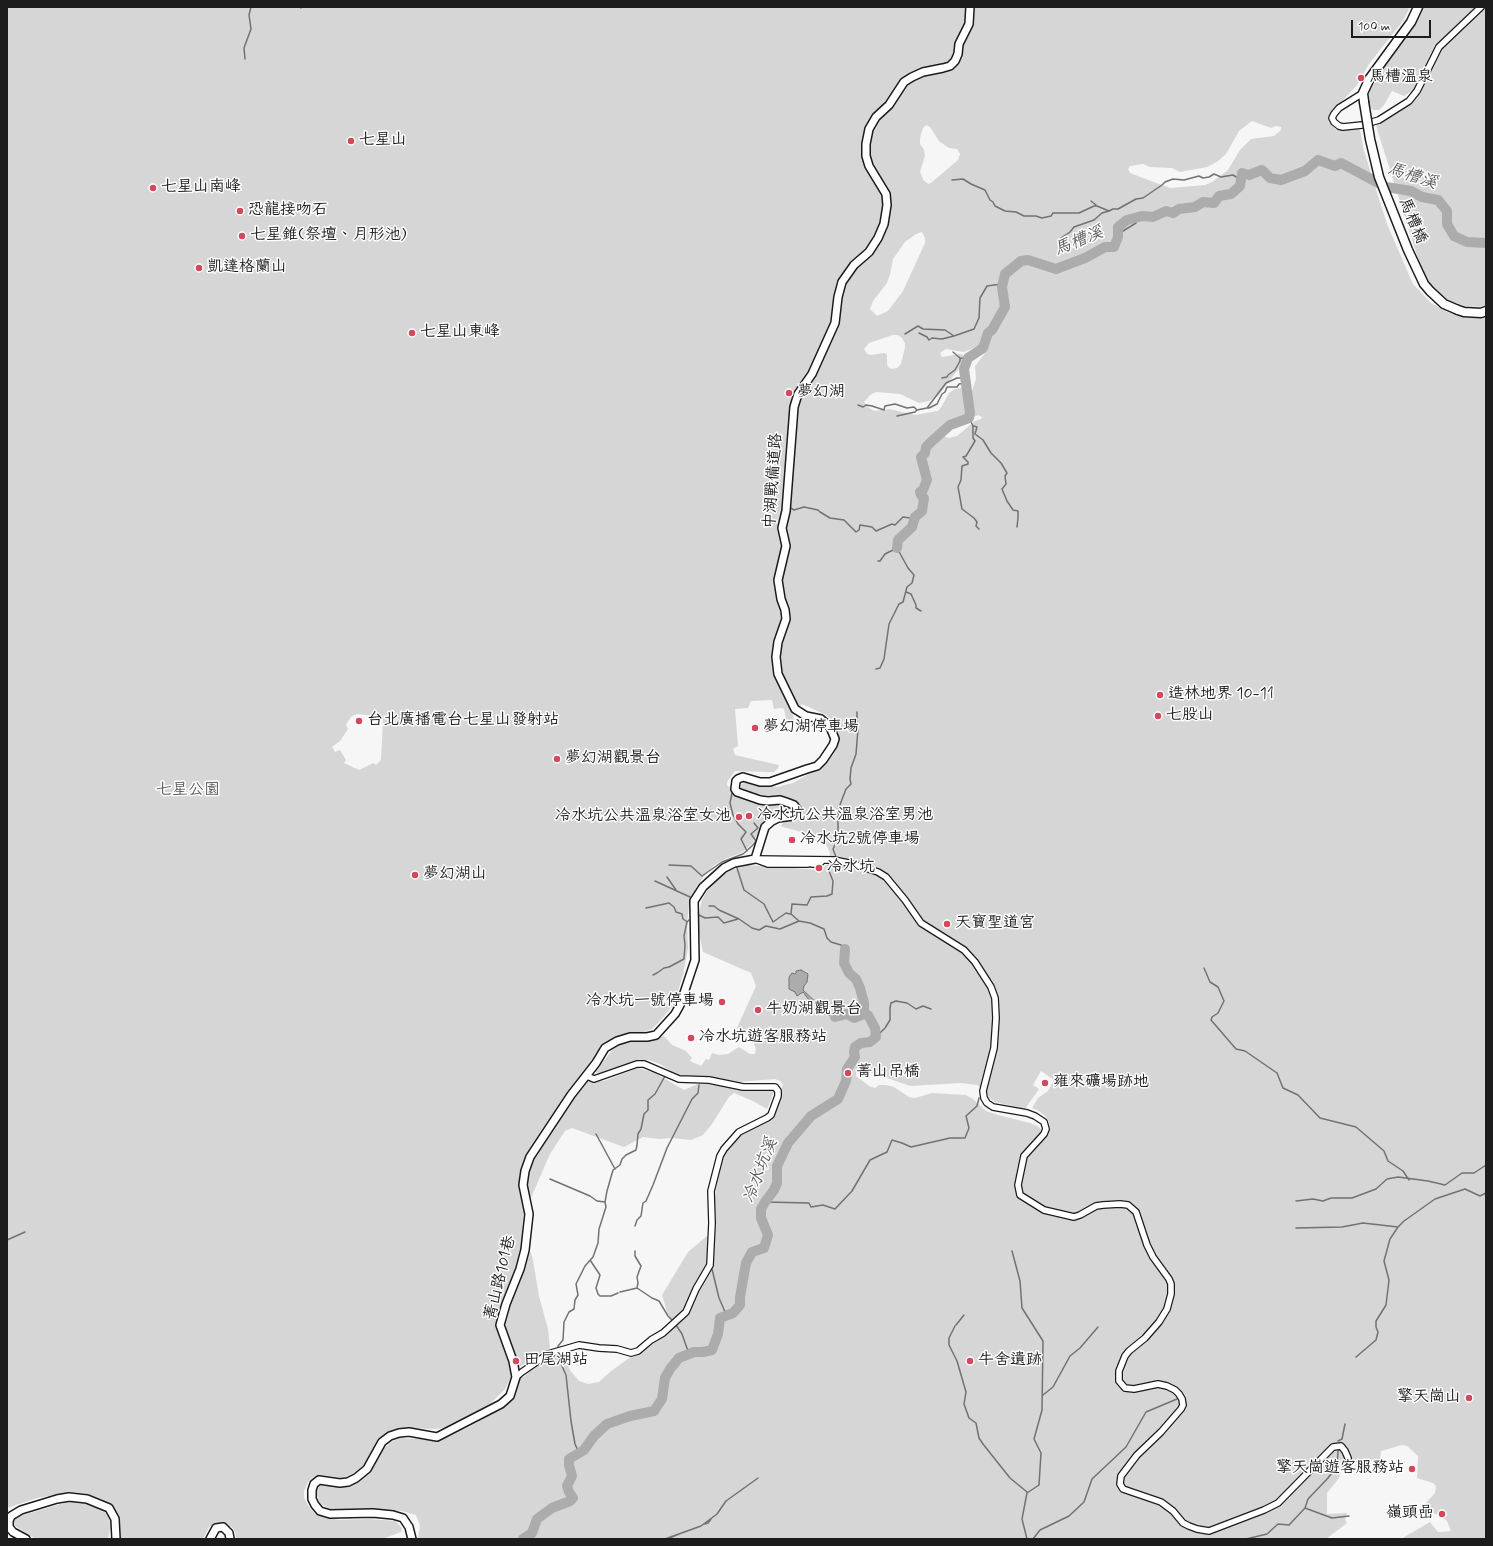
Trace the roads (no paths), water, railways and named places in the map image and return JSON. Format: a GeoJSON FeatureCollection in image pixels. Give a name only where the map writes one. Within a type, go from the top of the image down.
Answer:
{"type":"FeatureCollection","features":[{"type":"Feature","properties":{"kind":"main road"},"geometry":{"type":"LineString","coordinates":[[1363,93],[1370,78],[1411,22],[1418,7]]}},
{"type":"Feature","properties":{"kind":"main road","name":"馬槽橋"},"geometry":{"type":"LineString","coordinates":[[1363,93],[1370,139],[1379,177],[1390,208],[1424,284],[1444,304],[1464,312],[1481,313],[1486,311]]}},
{"type":"Feature","properties":{"kind":"street","name":"中湖戰備道路"},"geometry":{"type":"LineString","coordinates":[[755,859],[765,827],[772,820],[793,816],[797,812],[797,809],[794,805],[780,800],[768,802],[737,792],[735,788],[736,781],[738,778],[744,777],[760,782],[770,782],[817,766],[834,744],[835,739],[830,727],[821,719],[806,716],[795,709],[778,674],[776,657],[778,642],[786,619],[778,580],[786,546],[782,528],[786,511],[794,407],[798,394],[812,374],[833,328],[842,282],[854,265],[870,252],[884,224],[887,205],[886,194],[869,166],[866,156],[866,144],[869,129],[876,117],[889,105],[904,82],[923,72],[950,66],[955,61],[958,54],[959,44],[969,24],[970,7]]}},
{"type":"Feature","properties":{"kind":"street"},"geometry":{"type":"LineString","coordinates":[[1363,93],[1339,108],[1332,118],[1334,122],[1339,126],[1362,125],[1378,120],[1409,101],[1417,91],[1440,47],[1481,7]]}},
{"type":"Feature","properties":{"kind":"street"},"geometry":{"type":"LineString","coordinates":[[755,859],[768,864],[819,865],[822,861]]}},
{"type":"Feature","properties":{"kind":"street"},"geometry":{"type":"LineString","coordinates":[[755,859],[834,860],[878,872],[886,877],[906,900],[921,923],[964,950],[975,962],[991,987],[995,998],[996,1024],[994,1048],[983,1091],[984,1098],[987,1103],[993,1107],[1027,1113],[1035,1116],[1044,1122],[1046,1129],[1044,1134],[1024,1156],[1018,1185],[1020,1195],[1044,1210],[1074,1217],[1096,1206],[1120,1204],[1128,1205],[1136,1212],[1147,1245],[1171,1284],[1167,1309],[1146,1338],[1128,1351],[1118,1376],[1120,1384],[1128,1389],[1158,1384],[1171,1388],[1179,1394],[1183,1405],[1121,1476],[1120,1484],[1122,1489],[1162,1502],[1173,1511],[1183,1523],[1197,1529],[1209,1531],[1264,1510],[1278,1503],[1333,1447],[1341,1446],[1346,1451],[1348,1458]]}},
{"type":"Feature","properties":{"kind":"street"},"geometry":{"type":"LineString","coordinates":[[755,859],[804,862],[813,864]]}},
{"type":"Feature","properties":{"kind":"street","name":"菁山路101巷"},"geometry":{"type":"LineString","coordinates":[[412,1539],[409,1527],[403,1518],[373,1512],[330,1514],[320,1511],[312,1499],[314,1484],[319,1480],[340,1483],[348,1482],[356,1478],[367,1468],[382,1442],[390,1436],[409,1432],[437,1437],[501,1404],[510,1396],[516,1377],[513,1361],[500,1325],[506,1304],[520,1269],[525,1250],[529,1214],[523,1185],[525,1171],[530,1156],[605,1048],[617,1041],[656,1035],[675,1014],[680,1005],[695,960],[694,902],[703,887],[724,868],[734,863],[755,859]]}},
{"type":"Feature","properties":{"kind":"street"},"geometry":{"type":"LineString","coordinates":[[803,865],[819,864],[822,861]]}},
{"type":"Feature","properties":{"kind":"street"},"geometry":{"type":"LineString","coordinates":[[516,1377],[548,1354],[579,1345],[617,1349],[631,1353],[638,1352],[651,1340],[660,1336],[686,1312],[696,1289],[710,1265],[712,1223],[711,1191],[714,1173],[720,1156],[724,1149],[739,1132],[767,1118],[771,1114],[778,1096],[778,1091],[775,1087],[743,1087],[705,1080],[679,1079],[644,1064],[637,1064],[594,1079],[586,1076]]}},
{"type":"Feature","properties":{"kind":"street"},"geometry":{"type":"LineString","coordinates":[[26,1539],[13,1532],[9,1527],[11,1516],[21,1510],[57,1499],[69,1497],[87,1499],[109,1508],[115,1519],[116,1539]]}},
{"type":"Feature","properties":{"kind":"street"},"geometry":{"type":"LineString","coordinates":[[210,1539],[216,1528],[222,1527],[229,1533],[230,1539]]}},
{"type":"Feature","properties":{"kind":"waterway"},"geometry":{"type":"LineString","coordinates":[[245,59],[244,48],[251,29],[249,15],[251,7]]}},
{"type":"Feature","properties":{"kind":"waterway","name":"馬槽溪"},"geometry":{"type":"LineString","coordinates":[[897,548],[898,540],[912,527],[915,517],[922,511],[924,498],[920,492],[923,490],[927,480],[921,457],[925,453],[926,447],[950,425],[969,418],[970,413],[964,369],[968,358],[983,348],[988,333],[992,330],[1005,307],[1002,287],[1005,274],[1021,261],[1028,260],[1056,269],[1085,258],[1105,247],[1114,247],[1118,237],[1118,227],[1127,220],[1142,216],[1153,217],[1166,211],[1173,213],[1179,209],[1195,207],[1203,202],[1214,203],[1219,196],[1231,194],[1240,186],[1242,173],[1249,175],[1262,170],[1270,178],[1281,180],[1305,171],[1318,160],[1335,166],[1341,163],[1386,187],[1411,191],[1422,197],[1438,200],[1447,211],[1447,224],[1454,236],[1467,242],[1486,243]]}},
{"type":"Feature","properties":{"kind":"waterway"},"geometry":{"type":"LineString","coordinates":[[952,180],[963,179],[985,190],[995,206],[1005,211],[1016,212],[1024,216],[1036,216],[1042,218],[1051,216],[1053,213],[1079,213],[1094,206],[1109,211],[1118,209],[1136,199],[1143,198],[1165,182],[1173,179],[1184,180],[1199,176],[1203,178],[1214,174],[1221,177],[1233,175],[1241,180]]}},
{"type":"Feature","properties":{"kind":"waterway"},"geometry":{"type":"LineString","coordinates":[[1091,201],[1096,205]]}},
{"type":"Feature","properties":{"kind":"waterway"},"geometry":{"type":"LineString","coordinates":[[1061,238],[1070,232],[1074,227],[1094,220],[1102,213],[1109,211]]}},
{"type":"Feature","properties":{"kind":"waterway"},"geometry":{"type":"LineString","coordinates":[[1118,237],[1123,231],[1136,223],[1137,217]]}},
{"type":"Feature","properties":{"kind":"waterway"},"geometry":{"type":"LineString","coordinates":[[905,334],[918,326],[923,329],[945,330],[954,336],[974,329],[979,318],[980,298],[987,286],[1002,284]]}},
{"type":"Feature","properties":{"kind":"waterway"},"geometry":{"type":"LineString","coordinates":[[919,333],[927,337],[929,340],[932,338],[942,339],[954,336]]}},
{"type":"Feature","properties":{"kind":"waterway"},"geometry":{"type":"LineString","coordinates":[[953,352],[960,358]]}},
{"type":"Feature","properties":{"kind":"waterway"},"geometry":{"type":"LineString","coordinates":[[942,378],[947,377],[955,370],[960,358],[968,359]]}},
{"type":"Feature","properties":{"kind":"waterway"},"geometry":{"type":"LineString","coordinates":[[858,405],[863,407],[866,405],[872,406],[884,410],[885,406],[895,404],[907,408],[914,407],[917,410],[927,408],[946,383],[957,378],[965,378]]}},
{"type":"Feature","properties":{"kind":"waterway"},"geometry":{"type":"LineString","coordinates":[[927,408],[937,404],[947,387],[957,387],[959,384],[966,383]]}},
{"type":"Feature","properties":{"kind":"waterway"},"geometry":{"type":"LineString","coordinates":[[897,416],[915,412],[917,410]]}},
{"type":"Feature","properties":{"kind":"waterway"},"geometry":{"type":"LineString","coordinates":[[969,418],[973,426],[973,438],[975,441],[966,456],[963,457],[968,464],[962,466],[961,480],[958,487],[962,509],[974,518],[977,522],[976,526],[979,529]]}},
{"type":"Feature","properties":{"kind":"waterway"},"geometry":{"type":"LineString","coordinates":[[974,426],[977,427],[975,434],[983,440],[1007,473],[1005,476],[1006,484],[1002,489],[1013,510],[1018,511],[1017,527]]}},
{"type":"Feature","properties":{"kind":"waterway"},"geometry":{"type":"LineString","coordinates":[[789,507],[794,510],[804,507],[818,510],[830,518],[844,520],[856,532],[859,530],[860,525],[872,527],[876,531],[892,524],[895,525],[903,517],[914,520]]}},
{"type":"Feature","properties":{"kind":"waterway"},"geometry":{"type":"LineString","coordinates":[[876,669],[880,668],[884,659],[889,624],[899,604],[903,602],[907,587],[912,583],[914,575],[908,568],[897,548],[885,554],[880,561],[878,561]]}},
{"type":"Feature","properties":{"kind":"waterway"},"geometry":{"type":"LineString","coordinates":[[906,592],[911,594],[916,608],[921,611]]}},
{"type":"Feature","properties":{"kind":"waterway"},"geometry":{"type":"LineString","coordinates":[[857,712],[857,723]]}},
{"type":"Feature","properties":{"kind":"waterway"},"geometry":{"type":"LineString","coordinates":[[836,857],[833,849],[838,839],[838,810],[846,789],[851,784],[851,768],[856,754],[858,729]]}},
{"type":"Feature","properties":{"kind":"waterway"},"geometry":{"type":"LineString","coordinates":[[732,793],[730,803],[733,815],[738,824],[746,832],[741,839],[747,851]]}},
{"type":"Feature","properties":{"kind":"waterway"},"geometry":{"type":"LineString","coordinates":[[669,865],[691,866],[702,876],[722,862],[743,854],[753,845],[756,841],[751,834],[758,828],[754,823]]}},
{"type":"Feature","properties":{"kind":"waterway"},"geometry":{"type":"LineString","coordinates":[[835,864],[835,866],[830,868],[829,871],[833,881],[832,894],[827,896],[811,897],[807,905],[792,904],[791,914],[799,921],[810,923],[824,929],[827,938],[831,942],[841,945],[845,949]]}},
{"type":"Feature","properties":{"kind":"waterway"},"geometry":{"type":"LineString","coordinates":[[737,868],[744,890],[764,904],[773,922],[786,913],[790,914]]}},
{"type":"Feature","properties":{"kind":"waterway"},"geometry":{"type":"LineString","coordinates":[[667,877],[676,890]]}},
{"type":"Feature","properties":{"kind":"waterway"},"geometry":{"type":"LineString","coordinates":[[655,881],[690,897]]}},
{"type":"Feature","properties":{"kind":"waterway"},"geometry":{"type":"LineString","coordinates":[[646,908],[669,903],[674,907],[676,912],[682,914],[683,919],[686,921]]}},
{"type":"Feature","properties":{"kind":"waterway"},"geometry":{"type":"LineString","coordinates":[[709,906],[714,906],[719,910],[739,919],[752,928],[759,930],[766,926],[780,929],[799,921]]}},
{"type":"Feature","properties":{"kind":"waterway"},"geometry":{"type":"LineString","coordinates":[[699,915],[705,918],[718,917],[724,923],[738,919]]}},
{"type":"Feature","properties":{"kind":"waterway"},"geometry":{"type":"LineString","coordinates":[[653,975],[684,959],[684,936],[687,922],[689,920]]}},
{"type":"Feature","properties":{"kind":"waterway"},"geometry":{"type":"LineString","coordinates":[[845,949],[844,963],[849,973],[856,979],[860,988],[864,1003],[864,1014]]}},
{"type":"Feature","properties":{"kind":"waterway"},"geometry":{"type":"LineString","coordinates":[[1204,968],[1210,982],[1218,987],[1224,1001],[1218,1013],[1212,1017],[1211,1020],[1236,1049],[1245,1051],[1277,1073],[1283,1088],[1298,1095],[1320,1118],[1356,1127],[1384,1151],[1388,1161],[1403,1171],[1409,1180]]}},
{"type":"Feature","properties":{"kind":"waterway"},"geometry":{"type":"LineString","coordinates":[[876,1037],[885,1028],[890,1020],[891,1003],[896,1001],[907,1003],[916,1009],[923,1006],[931,1009]]}},
{"type":"Feature","properties":{"kind":"waterway","name":"冷水坑溪"},"geometry":{"type":"LineString","coordinates":[[523,1539],[532,1533],[537,1519],[552,1508],[570,1501],[573,1498],[567,1486],[572,1476],[569,1459],[584,1450],[594,1436],[607,1424],[630,1416],[654,1411],[662,1399],[665,1378],[670,1369],[679,1358],[694,1352],[712,1350],[718,1334],[720,1318],[733,1313],[740,1305],[746,1263],[752,1252],[764,1248],[768,1235],[761,1218],[761,1209],[777,1183],[777,1166],[788,1143],[811,1116],[838,1099],[846,1081],[847,1069],[855,1057],[855,1047],[861,1043],[870,1042],[876,1037],[875,1028],[868,1015],[864,1014],[854,1018],[847,1014],[835,1017]]}},
{"type":"Feature","properties":{"kind":"waterway"},"geometry":{"type":"LineString","coordinates":[[558,1349],[558,1346],[563,1340],[564,1322],[569,1312],[574,1309],[575,1300],[578,1295],[576,1284],[585,1266],[593,1257],[598,1243],[599,1229],[606,1207],[605,1202],[607,1191],[613,1170],[620,1165],[622,1159],[626,1155],[636,1150],[638,1134],[641,1129],[644,1114],[648,1110],[648,1100],[655,1094],[665,1076]]}},
{"type":"Feature","properties":{"kind":"waterway"},"geometry":{"type":"LineString","coordinates":[[635,1226],[637,1220],[641,1216],[643,1203],[646,1201],[653,1185],[667,1148],[692,1099],[698,1093],[699,1085]]}},
{"type":"Feature","properties":{"kind":"waterway"},"geometry":{"type":"LineString","coordinates":[[765,1202],[809,1203],[811,1207],[823,1205],[835,1209],[852,1191],[870,1160],[887,1152],[892,1140],[911,1147],[950,1138],[965,1138],[969,1128],[966,1116],[977,1106],[979,1098]]}},
{"type":"Feature","properties":{"kind":"waterway"},"geometry":{"type":"LineString","coordinates":[[596,1134],[615,1169]]}},
{"type":"Feature","properties":{"kind":"waterway"},"geometry":{"type":"LineString","coordinates":[[1296,1201],[1313,1199],[1323,1201],[1331,1198],[1352,1198],[1376,1189],[1387,1179],[1398,1177],[1445,1185],[1462,1173],[1474,1173],[1486,1165]]}},
{"type":"Feature","properties":{"kind":"waterway"},"geometry":{"type":"LineString","coordinates":[[550,1179],[590,1196],[597,1201],[605,1202]]}},
{"type":"Feature","properties":{"kind":"waterway"},"geometry":{"type":"LineString","coordinates":[[1296,1228],[1342,1227],[1363,1223],[1398,1227],[1435,1199],[1465,1189],[1480,1196],[1486,1193]]}},
{"type":"Feature","properties":{"kind":"waterway"},"geometry":{"type":"LineString","coordinates":[[1356,1357],[1376,1340],[1378,1332],[1376,1321],[1386,1305],[1389,1280],[1384,1261],[1390,1239],[1398,1227]]}},
{"type":"Feature","properties":{"kind":"waterway"},"geometry":{"type":"LineString","coordinates":[[7,1240],[25,1232]]}},
{"type":"Feature","properties":{"kind":"waterway"},"geometry":{"type":"LineString","coordinates":[[635,1251],[635,1256],[641,1266],[637,1277],[637,1288]]}},
{"type":"Feature","properties":{"kind":"waterway"},"geometry":{"type":"LineString","coordinates":[[1012,1251],[1020,1281],[1022,1308],[1043,1341],[1042,1410],[1034,1439],[1041,1453],[1039,1485],[1027,1493],[1022,1519],[1027,1539]]}},
{"type":"Feature","properties":{"kind":"waterway"},"geometry":{"type":"LineString","coordinates":[[590,1260],[600,1275],[596,1288],[598,1294],[600,1296],[611,1296],[618,1293]]}},
{"type":"Feature","properties":{"kind":"waterway"},"geometry":{"type":"LineString","coordinates":[[712,1269],[719,1298],[726,1314]]}},
{"type":"Feature","properties":{"kind":"waterway"},"geometry":{"type":"LineString","coordinates":[[620,1292],[637,1288],[659,1301],[672,1320]]}},
{"type":"Feature","properties":{"kind":"waterway"},"geometry":{"type":"LineString","coordinates":[[956,1325],[964,1315]]}},
{"type":"Feature","properties":{"kind":"waterway"},"geometry":{"type":"LineString","coordinates":[[676,1325],[682,1334],[689,1354]]}},
{"type":"Feature","properties":{"kind":"waterway"},"geometry":{"type":"LineString","coordinates":[[955,1326],[949,1338],[949,1345],[957,1361],[966,1392],[964,1404],[969,1418],[976,1423],[979,1438],[983,1444],[1010,1478],[1027,1492]]}},
{"type":"Feature","properties":{"kind":"waterway"},"geometry":{"type":"LineString","coordinates":[[1043,1395],[1053,1387],[1070,1356],[1080,1348],[1098,1327]]}},
{"type":"Feature","properties":{"kind":"waterway"},"geometry":{"type":"LineString","coordinates":[[557,1355],[566,1375],[571,1421],[575,1444],[579,1453]]}},
{"type":"Feature","properties":{"kind":"waterway"},"geometry":{"type":"LineString","coordinates":[[1033,1539],[1040,1530],[1069,1516],[1084,1502],[1092,1479],[1126,1447],[1146,1412],[1177,1399]]}},
{"type":"Feature","properties":{"kind":"waterway"},"geometry":{"type":"LineString","coordinates":[[1338,1441],[1342,1439],[1345,1424]]}},
{"type":"Feature","properties":{"kind":"waterway"},"geometry":{"type":"LineString","coordinates":[[1246,1539],[1267,1534],[1278,1524],[1289,1525],[1305,1508],[1308,1499],[1337,1466],[1338,1451]]}},
{"type":"Feature","properties":{"kind":"waterway"},"geometry":{"type":"LineString","coordinates":[[665,1539],[701,1526],[717,1514],[726,1501],[758,1478]]}},
{"type":"Feature","properties":{"kind":"waterway"},"geometry":{"type":"LineString","coordinates":[[1305,1508],[1332,1518],[1349,1516]]}},
{"type":"Feature","properties":{"kind":"waterway"},"geometry":{"type":"LineString","coordinates":[[705,1524],[711,1519]]}},
{"type":"Feature","properties":{"kind":"waterway"},"geometry":{"type":"LineString","coordinates":[[667,1539],[679,1534]]}},
{"type":"Feature","properties":{"kind":"place","name":"馬槽溫泉"},"geometry":{"type":"Point","coordinates":[1361,78]}},
{"type":"Feature","properties":{"kind":"place","name":"七星山"},"geometry":{"type":"Point","coordinates":[351,141]}},
{"type":"Feature","properties":{"kind":"place","name":"七星山南峰"},"geometry":{"type":"Point","coordinates":[153,188]}},
{"type":"Feature","properties":{"kind":"place","name":"恐龍接吻石"},"geometry":{"type":"Point","coordinates":[240,211]}},
{"type":"Feature","properties":{"kind":"place","name":"七星錐(祭壇、月形池)"},"geometry":{"type":"Point","coordinates":[242,236]}},
{"type":"Feature","properties":{"kind":"place","name":"凱達格蘭山"},"geometry":{"type":"Point","coordinates":[199,268]}},
{"type":"Feature","properties":{"kind":"place","name":"七星山東峰"},"geometry":{"type":"Point","coordinates":[412,333]}},
{"type":"Feature","properties":{"kind":"place","name":"夢幻湖"},"geometry":{"type":"Point","coordinates":[789,393]}},
{"type":"Feature","properties":{"kind":"place","name":"造林地界 10-11"},"geometry":{"type":"Point","coordinates":[1160,695]}},
{"type":"Feature","properties":{"kind":"place","name":"七股山"},"geometry":{"type":"Point","coordinates":[1158,716]}},
{"type":"Feature","properties":{"kind":"place","name":"台北廣播電台七星山發射站"},"geometry":{"type":"Point","coordinates":[359,721]}},
{"type":"Feature","properties":{"kind":"place","name":"夢幻湖停車場"},"geometry":{"type":"Point","coordinates":[755,728]}},
{"type":"Feature","properties":{"kind":"place","name":"夢幻湖觀景台"},"geometry":{"type":"Point","coordinates":[557,759]}},
{"type":"Feature","properties":{"kind":"place","name":"冷水坑公共溫泉浴室男池"},"geometry":{"type":"Point","coordinates":[749,816]}},
{"type":"Feature","properties":{"kind":"place","name":"冷水坑公共溫泉浴室女池"},"geometry":{"type":"Point","coordinates":[739,817]}},
{"type":"Feature","properties":{"kind":"place","name":"冷水坑2號停車場"},"geometry":{"type":"Point","coordinates":[792,840]}},
{"type":"Feature","properties":{"kind":"place","name":"冷水坑"},"geometry":{"type":"Point","coordinates":[819,868]}},
{"type":"Feature","properties":{"kind":"place","name":"夢幻湖山"},"geometry":{"type":"Point","coordinates":[415,875]}},
{"type":"Feature","properties":{"kind":"place","name":"天寶聖道宮"},"geometry":{"type":"Point","coordinates":[947,924]}},
{"type":"Feature","properties":{"kind":"place","name":"冷水坑一號停車場"},"geometry":{"type":"Point","coordinates":[722,1002]}},
{"type":"Feature","properties":{"kind":"place","name":"牛奶湖觀景台"},"geometry":{"type":"Point","coordinates":[758,1010]}},
{"type":"Feature","properties":{"kind":"place","name":"冷水坑遊客服務站"},"geometry":{"type":"Point","coordinates":[691,1038]}},
{"type":"Feature","properties":{"kind":"place","name":"菁山吊橋"},"geometry":{"type":"Point","coordinates":[848,1073]}},
{"type":"Feature","properties":{"kind":"place","name":"雍來礦場跡地"},"geometry":{"type":"Point","coordinates":[1045,1083]}},
{"type":"Feature","properties":{"kind":"place","name":"田尾湖站"},"geometry":{"type":"Point","coordinates":[516,1361]}},
{"type":"Feature","properties":{"kind":"place","name":"牛舍遺跡"},"geometry":{"type":"Point","coordinates":[970,1361]}},
{"type":"Feature","properties":{"kind":"place","name":"擎天崗山"},"geometry":{"type":"Point","coordinates":[1469,1398]}},
{"type":"Feature","properties":{"kind":"place","name":"擎天崗遊客服務站"},"geometry":{"type":"Point","coordinates":[1412,1469]}},
{"type":"Feature","properties":{"kind":"place","name":"嶺頭喦"},"geometry":{"type":"Point","coordinates":[1442,1514]}},
{"type":"Feature","properties":{"kind":"park label","name":"七星公園"},"geometry":{"type":"Point","coordinates":[188,791]}}]}
